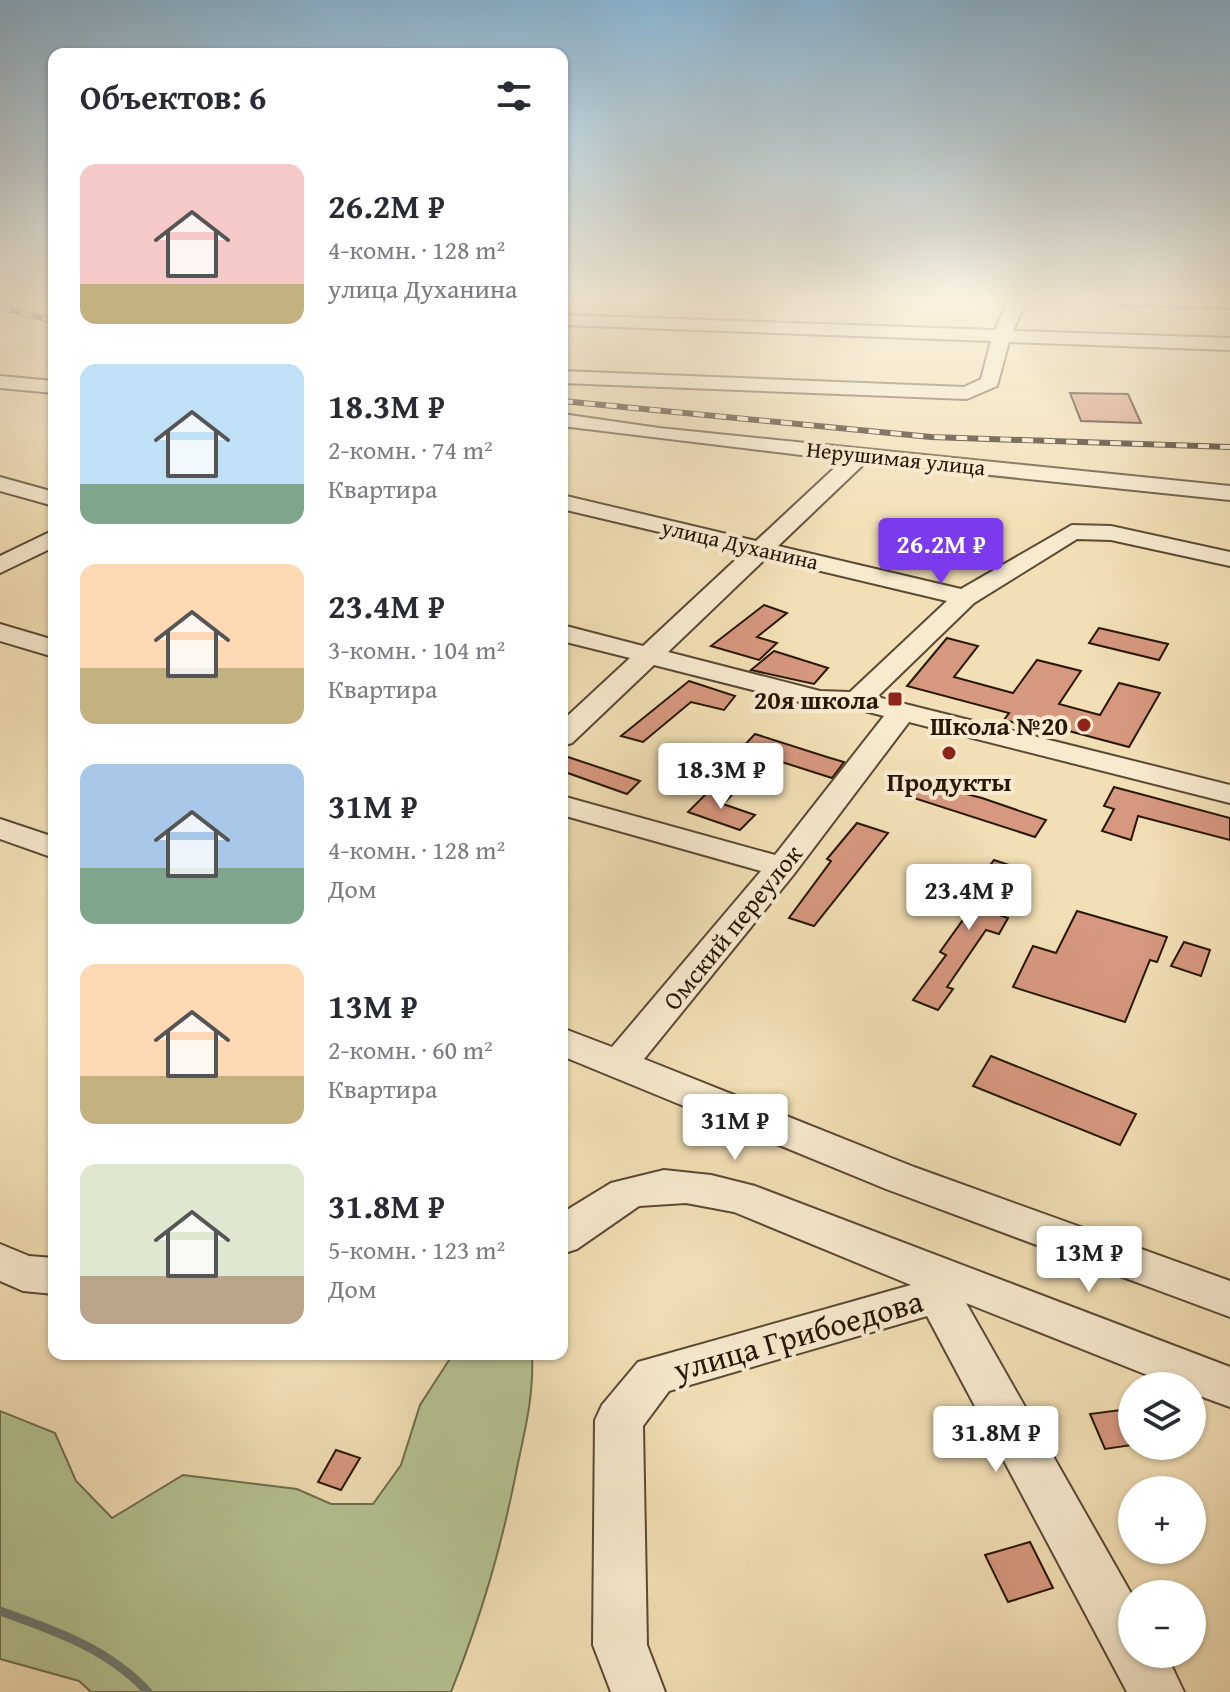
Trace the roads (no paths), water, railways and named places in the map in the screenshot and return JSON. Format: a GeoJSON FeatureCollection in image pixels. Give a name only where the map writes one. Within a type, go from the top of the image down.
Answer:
{"type":"FeatureCollection","features":[{"type":"Feature","properties":{"kind":"street"},"geometry":{"type":"LineString","coordinates":[[586,378],[967,393],[990,382],[991,378]]}},
{"type":"Feature","properties":{"kind":"street"},"geometry":{"type":"LineString","coordinates":[[0,382],[48,386]]}},
{"type":"Feature","properties":{"kind":"street","name":"Нерушимая улица"},"geometry":{"type":"LineString","coordinates":[[568,421],[659,434],[1230,493]]}},
{"type":"Feature","properties":{"kind":"street"},"geometry":{"type":"LineString","coordinates":[[568,731],[862,454]]}},
{"type":"Feature","properties":{"kind":"street"},"geometry":{"type":"LineString","coordinates":[[0,484],[48,497]]}},
{"type":"Feature","properties":{"kind":"street","name":"улица Духанина"},"geometry":{"type":"LineString","coordinates":[[568,503],[965,598]]}},
{"type":"Feature","properties":{"kind":"street"},"geometry":{"type":"LineString","coordinates":[[857,701],[965,598],[1072,532],[1111,533],[1230,559]]}},
{"type":"Feature","properties":{"kind":"street"},"geometry":{"type":"LineString","coordinates":[[0,566],[48,540]]}},
{"type":"Feature","properties":{"kind":"street"},"geometry":{"type":"LineString","coordinates":[[0,632],[48,647]]}},
{"type":"Feature","properties":{"kind":"street"},"geometry":{"type":"LineString","coordinates":[[568,635],[820,699],[857,701],[1230,794]]}},
{"type":"Feature","properties":{"kind":"street","name":"Омский переулок"},"geometry":{"type":"LineString","coordinates":[[619,1064],[782,867],[902,712]]}},
{"type":"Feature","properties":{"kind":"street"},"geometry":{"type":"LineString","coordinates":[[568,807],[782,867]]}},
{"type":"Feature","properties":{"kind":"street"},"geometry":{"type":"LineString","coordinates":[[0,828],[48,846]]}},
{"type":"Feature","properties":{"kind":"street"},"geometry":{"type":"LineString","coordinates":[[568,1043],[900,1178],[1230,1299]]}},
{"type":"Feature","properties":{"kind":"street"},"geometry":{"type":"LineString","coordinates":[[568,1232],[602,1205],[633,1190],[658,1184],[691,1185],[740,1197],[931,1280],[1230,1387]]}},
{"type":"Feature","properties":{"kind":"street"},"geometry":{"type":"LineString","coordinates":[[0,1261],[23,1273],[48,1275]]}},
{"type":"Feature","properties":{"kind":"street"},"geometry":{"type":"LineString","coordinates":[[931,1280],[1118,1621]]}},
{"type":"Feature","properties":{"kind":"street","name":"улица Грибоедова"},"geometry":{"type":"LineString","coordinates":[[638,1692],[620,1645],[619,1420],[654,1376],[931,1280]]}},
{"type":"Feature","properties":{"kind":"street"},"geometry":{"type":"LineString","coordinates":[[1144,1668],[1157,1692]]}},
{"type":"Feature","properties":{"kind":"waterway"},"geometry":{"type":"LineString","coordinates":[[0,1611],[80,1642],[116,1664],[148,1692]]}},
{"type":"Feature","properties":{"kind":"railway"},"geometry":{"type":"LineString","coordinates":[[568,402],[931,437],[1230,447]]}},
{"type":"Feature","properties":{"kind":"place","name":"20я школа"},"geometry":{"type":"Point","coordinates":[895,699]}},
{"type":"Feature","properties":{"kind":"place","name":"Школа №20"},"geometry":{"type":"Point","coordinates":[1084,725]}},
{"type":"Feature","properties":{"kind":"place","name":"Продукты"},"geometry":{"type":"Point","coordinates":[949,753]}}]}
